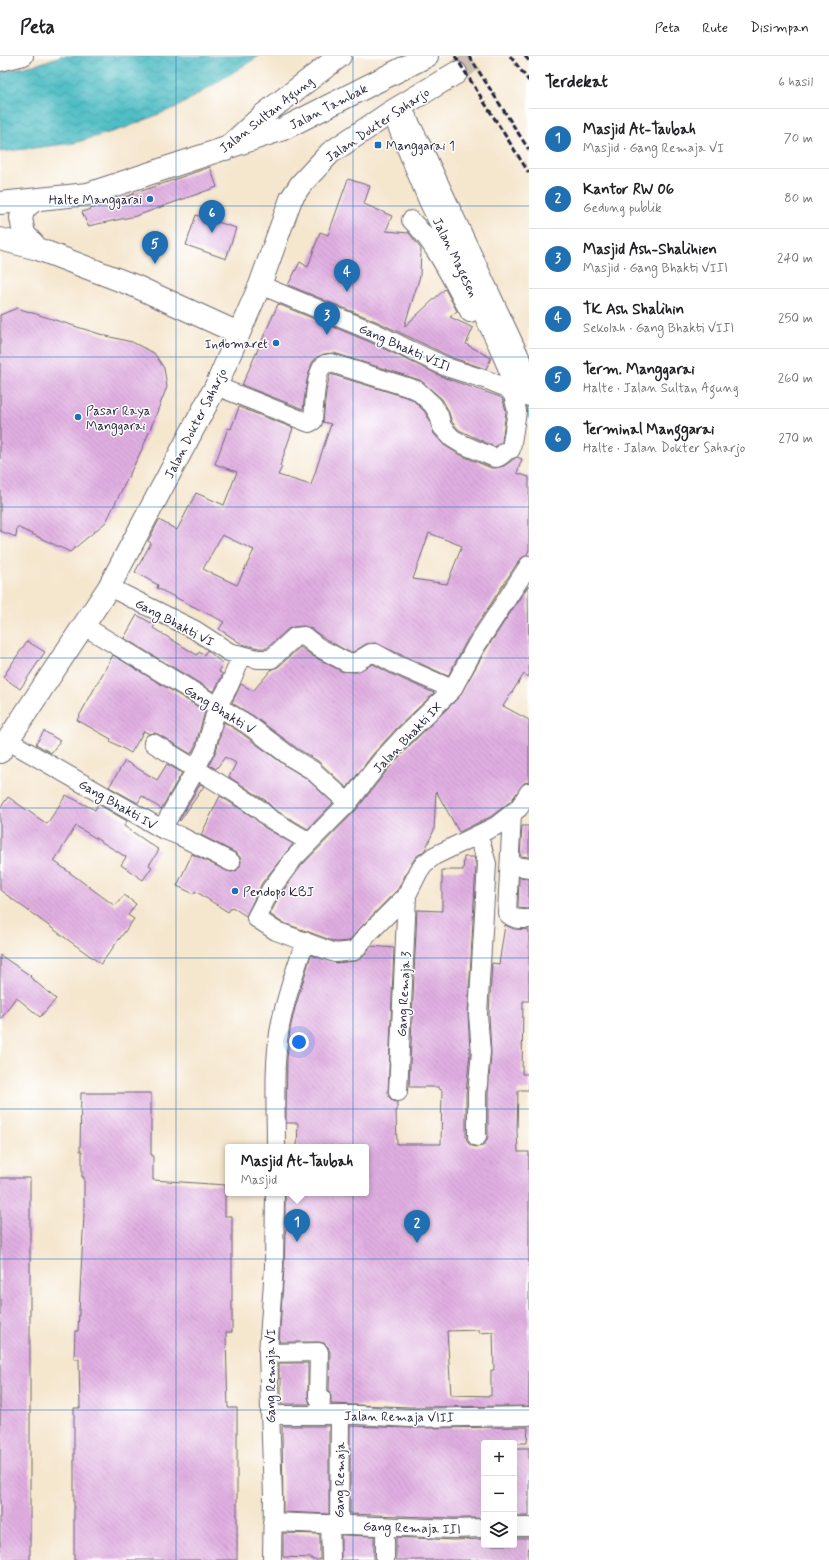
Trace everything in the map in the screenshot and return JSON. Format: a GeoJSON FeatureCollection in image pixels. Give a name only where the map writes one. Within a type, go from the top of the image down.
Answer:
{"type":"FeatureCollection","features":[{"type":"Feature","properties":{"kind":"main road","name":"Jalan Sultan Agung"},"geometry":{"type":"LineString","coordinates":[[0,203],[88,194],[226,148],[263,115],[340,56]]}},
{"type":"Feature","properties":{"kind":"main road","name":"Jalan Tambak"},"geometry":{"type":"LineString","coordinates":[[226,148],[283,129],[427,56]]}},
{"type":"Feature","properties":{"kind":"main road","name":"Jalan Dokter Saharjo"},"geometry":{"type":"LineString","coordinates":[[4,746],[109,587],[216,386],[260,285],[291,199],[301,184],[330,153],[456,73]]}},
{"type":"Feature","properties":{"kind":"main road"},"geometry":{"type":"LineString","coordinates":[[34,200],[24,208],[21,218],[24,234],[38,249]]}},
{"type":"Feature","properties":{"kind":"main road"},"geometry":{"type":"LineString","coordinates":[[0,239],[38,249],[136,286],[238,333]]}},
{"type":"Feature","properties":{"kind":"street"},"geometry":{"type":"LineString","coordinates":[[0,62],[24,56]]}},
{"type":"Feature","properties":{"kind":"street","name":"Jalan Magesen"},"geometry":{"type":"LineString","coordinates":[[396,110],[418,140],[529,376]]}},
{"type":"Feature","properties":{"kind":"street","name":"Jalan Magesen"},"geometry":{"type":"LineString","coordinates":[[396,110],[428,201],[498,344],[511,377],[519,389],[529,397]]}},
{"type":"Feature","properties":{"kind":"street"},"geometry":{"type":"LineString","coordinates":[[216,386],[309,423],[313,421],[318,376],[325,364],[331,363],[417,390],[433,405],[439,415],[442,427],[452,438],[462,444],[495,458],[500,457],[506,450],[511,449],[517,411],[513,395],[507,388],[471,315],[441,261],[424,233],[411,220]]}},
{"type":"Feature","properties":{"kind":"street","name":"Gang Bhakti VIII"},"geometry":{"type":"LineString","coordinates":[[260,285],[374,332],[449,368],[507,388]]}},
{"type":"Feature","properties":{"kind":"street","name":"Jalan Bhakti IX"},"geometry":{"type":"LineString","coordinates":[[305,941],[276,931],[256,918],[271,889],[309,842],[348,803],[381,761],[404,736],[452,690],[476,646],[529,565]]}},
{"type":"Feature","properties":{"kind":"street","name":"Gang Bhakti VI"},"geometry":{"type":"LineString","coordinates":[[109,587],[195,630],[229,652],[258,659],[271,659],[295,637],[304,636],[318,648],[346,662],[356,662],[371,653],[375,653],[395,664],[452,690]]}},
{"type":"Feature","properties":{"kind":"street","name":"Gang Bhakti V"},"geometry":{"type":"LineString","coordinates":[[84,626],[247,724],[292,758],[312,770],[348,803]]}},
{"type":"Feature","properties":{"kind":"street"},"geometry":{"type":"LineString","coordinates":[[162,829],[196,769],[209,740],[217,706],[229,686],[242,655]]}},
{"type":"Feature","properties":{"kind":"street"},"geometry":{"type":"LineString","coordinates":[[153,743],[259,809],[268,818],[309,842]]}},
{"type":"Feature","properties":{"kind":"street","name":"Gang Bhakti IV"},"geometry":{"type":"LineString","coordinates":[[4,746],[162,829],[180,836],[231,862]]}},
{"type":"Feature","properties":{"kind":"street"},"geometry":{"type":"LineString","coordinates":[[276,1144],[275,1074],[280,1028],[283,1012],[305,941],[335,952],[354,951],[368,934],[407,896],[418,871],[424,864],[434,856],[496,826],[519,808],[529,792]]}},
{"type":"Feature","properties":{"kind":"street"},"geometry":{"type":"LineString","coordinates":[[512,813],[507,913],[510,917],[517,919],[529,919]]}},
{"type":"Feature","properties":{"kind":"street"},"geometry":{"type":"LineString","coordinates":[[475,836],[482,846],[487,864],[478,1014],[480,1052],[477,1094],[477,1137]]}},
{"type":"Feature","properties":{"kind":"street"},"geometry":{"type":"LineString","coordinates":[[510,865],[529,868]]}},
{"type":"Feature","properties":{"kind":"street","name":"Gang Remaja 3"},"geometry":{"type":"LineString","coordinates":[[398,1092],[407,896]]}},
{"type":"Feature","properties":{"kind":"street","name":"Gang Remaja VI"},"geometry":{"type":"LineString","coordinates":[[272,1560],[273,1496],[268,1353],[274,1267],[275,1196]]}},
{"type":"Feature","properties":{"kind":"street"},"geometry":{"type":"LineString","coordinates":[[268,1353],[319,1352],[318,1397],[321,1397],[320,1415]]}},
{"type":"Feature","properties":{"kind":"street","name":"Jalan Remaja VIII"},"geometry":{"type":"LineString","coordinates":[[270,1415],[340,1415],[410,1418],[529,1416]]}},
{"type":"Feature","properties":{"kind":"street","name":"Gang Remaja"},"geometry":{"type":"LineString","coordinates":[[331,1560],[335,1524],[340,1415]]}},
{"type":"Feature","properties":{"kind":"street","name":"Gang Remaja III"},"geometry":{"type":"LineString","coordinates":[[272,1522],[453,1529],[481,1528]]}},
{"type":"Feature","properties":{"kind":"street"},"geometry":{"type":"LineString","coordinates":[[385,1526],[385,1560]]}},
{"type":"Feature","properties":{"kind":"street"},"geometry":{"type":"LineString","coordinates":[[517,1527],[529,1527]]}},
{"type":"Feature","properties":{"kind":"water"},"geometry":{"type":"Polygon","coordinates":[[[61,56],[259,56],[179,106],[125,128],[74,143],[0,152],[0,72],[38,64],[61,56]]]}},
{"type":"Feature","properties":{"kind":"building","name":"Halte Manggarai"},"geometry":{"type":"Polygon","coordinates":[[[210,167],[217,187],[136,216],[88,226],[82,212],[210,167]]]}},
{"type":"Feature","properties":{"kind":"building"},"geometry":{"type":"Polygon","coordinates":[[[348,179],[370,186],[364,204],[392,216],[386,231],[409,233],[421,249],[420,276],[404,327],[445,289],[457,311],[450,317],[473,328],[466,344],[491,358],[486,369],[453,358],[378,322],[288,285],[300,262],[308,267],[320,232],[328,235],[348,179]]]}},
{"type":"Feature","properties":{"kind":"building"},"geometry":{"type":"Polygon","coordinates":[[[196,215],[236,228],[226,259],[186,245],[196,215]]]}},
{"type":"Feature","properties":{"kind":"building"},"geometry":{"type":"Polygon","coordinates":[[[278,304],[370,342],[445,378],[500,397],[503,400],[506,411],[502,442],[495,447],[459,430],[452,422],[442,399],[420,380],[334,353],[324,354],[317,357],[312,363],[307,380],[303,409],[242,385],[278,304]]]}},
{"type":"Feature","properties":{"kind":"building","name":"Pasar Raya Manggarai"},"geometry":{"type":"Polygon","coordinates":[[[17,308],[106,336],[132,342],[154,353],[164,368],[167,387],[143,447],[106,522],[70,552],[17,527],[16,537],[0,531],[0,315],[17,308]]]}},
{"type":"Feature","properties":{"kind":"building"},"geometry":{"type":"Polygon","coordinates":[[[330,374],[412,399],[425,412],[434,434],[444,445],[458,454],[491,468],[504,466],[517,457],[522,459],[517,473],[529,477],[529,550],[527,555],[520,559],[467,640],[448,676],[375,643],[366,644],[353,652],[349,652],[310,628],[303,626],[288,629],[267,648],[259,648],[242,644],[219,629],[224,622],[157,588],[158,585],[135,572],[151,543],[148,541],[159,520],[177,530],[196,493],[224,505],[237,472],[215,464],[228,428],[231,429],[239,407],[293,428],[280,466],[282,467],[278,475],[311,485],[331,424],[323,422],[326,392],[330,374]],[[429,533],[413,579],[447,584],[462,546],[429,533]],[[222,535],[203,569],[237,585],[254,550],[222,535]]]}},
{"type":"Feature","properties":{"kind":"building"},"geometry":{"type":"Polygon","coordinates":[[[528,586],[529,677],[524,674],[503,706],[529,720],[529,782],[524,783],[511,801],[490,817],[459,832],[436,791],[434,830],[425,850],[417,856],[410,865],[398,889],[349,941],[336,942],[281,922],[270,914],[280,895],[302,865],[356,810],[389,768],[412,743],[459,697],[485,651],[528,586]]]}},
{"type":"Feature","properties":{"kind":"building"},"geometry":{"type":"Polygon","coordinates":[[[137,615],[155,625],[153,628],[197,655],[199,652],[204,655],[207,650],[223,664],[219,672],[223,674],[214,692],[124,638],[137,615]]]}},
{"type":"Feature","properties":{"kind":"building"},"geometry":{"type":"Polygon","coordinates":[[[27,641],[45,652],[20,689],[3,677],[27,641]]]}},
{"type":"Feature","properties":{"kind":"building"},"geometry":{"type":"Polygon","coordinates":[[[300,647],[341,671],[356,672],[373,664],[391,674],[434,693],[397,728],[373,754],[347,788],[318,761],[298,749],[252,715],[232,703],[241,684],[253,691],[272,669],[278,667],[300,647]]]}},
{"type":"Feature","properties":{"kind":"building"},"geometry":{"type":"Polygon","coordinates":[[[113,655],[205,711],[196,744],[191,754],[158,734],[149,734],[144,731],[131,753],[110,741],[111,739],[77,720],[113,655]]]}},
{"type":"Feature","properties":{"kind":"building"},"geometry":{"type":"Polygon","coordinates":[[[224,722],[286,766],[306,778],[333,803],[308,829],[275,810],[265,800],[229,777],[236,763],[225,757],[216,769],[209,765],[216,751],[224,722]]]}},
{"type":"Feature","properties":{"kind":"building"},"geometry":{"type":"Polygon","coordinates":[[[44,731],[60,741],[51,753],[36,744],[44,731]]]}},
{"type":"Feature","properties":{"kind":"building"},"geometry":{"type":"Polygon","coordinates":[[[125,761],[157,780],[167,764],[182,773],[161,809],[142,796],[138,803],[109,787],[125,761]]]}},
{"type":"Feature","properties":{"kind":"building"},"geometry":{"type":"Polygon","coordinates":[[[200,784],[204,786],[180,821],[179,820],[200,784]]]}},
{"type":"Feature","properties":{"kind":"building"},"geometry":{"type":"Polygon","coordinates":[[[66,795],[95,810],[98,804],[127,821],[124,826],[159,850],[149,865],[152,867],[143,880],[121,865],[126,857],[76,826],[54,861],[115,906],[124,895],[136,904],[128,915],[134,919],[101,964],[0,890],[0,808],[8,797],[47,824],[66,795]]]}},
{"type":"Feature","properties":{"kind":"building"},"geometry":{"type":"Polygon","coordinates":[[[220,796],[253,817],[264,827],[293,844],[262,883],[246,916],[232,907],[228,912],[195,891],[194,894],[177,886],[192,854],[227,871],[236,871],[240,866],[240,857],[236,853],[201,835],[220,796]]]}},
{"type":"Feature","properties":{"kind":"building"},"geometry":{"type":"Polygon","coordinates":[[[522,826],[529,826],[529,857],[520,856],[522,826]]]}},
{"type":"Feature","properties":{"kind":"building"},"geometry":{"type":"Polygon","coordinates":[[[464,857],[474,857],[476,865],[468,1013],[470,1052],[466,1094],[466,1137],[468,1143],[472,1146],[483,1146],[488,1137],[488,1094],[491,1053],[489,1014],[492,963],[499,964],[505,925],[514,929],[529,930],[529,1001],[523,1001],[522,1074],[529,1074],[529,1090],[518,1090],[517,1131],[518,1152],[529,1152],[529,1406],[410,1407],[331,1404],[329,1390],[330,1352],[328,1347],[324,1343],[319,1342],[279,1342],[285,1234],[288,1221],[285,1221],[285,1196],[369,1196],[369,1144],[297,1144],[298,1123],[286,1123],[287,1058],[290,1029],[311,955],[336,963],[356,961],[362,958],[371,946],[394,948],[388,1092],[389,1097],[393,1101],[397,1102],[397,1144],[441,1144],[442,1090],[439,1089],[439,1087],[409,1087],[417,910],[442,911],[442,870],[463,870],[464,857]],[[479,1330],[447,1331],[451,1395],[491,1396],[491,1370],[494,1370],[493,1332],[479,1333],[479,1330]]]}},
{"type":"Feature","properties":{"kind":"building"},"geometry":{"type":"Polygon","coordinates":[[[519,877],[529,878],[529,909],[518,908],[519,877]]]}},
{"type":"Feature","properties":{"kind":"building"},"geometry":{"type":"Polygon","coordinates":[[[0,955],[31,976],[30,977],[56,999],[40,1017],[16,997],[0,1020],[0,955]]]}},
{"type":"Feature","properties":{"kind":"building"},"geometry":{"type":"Polygon","coordinates":[[[81,1093],[151,1093],[151,1155],[153,1155],[153,1180],[225,1185],[225,1216],[232,1216],[232,1332],[226,1332],[228,1408],[237,1408],[237,1560],[74,1560],[74,1408],[80,1408],[79,1359],[74,1359],[75,1331],[78,1331],[84,1214],[84,1177],[82,1177],[82,1151],[80,1151],[81,1093]]]}},
{"type":"Feature","properties":{"kind":"building"},"geometry":{"type":"Polygon","coordinates":[[[0,1178],[30,1178],[30,1560],[0,1560],[0,1178]]]}},
{"type":"Feature","properties":{"kind":"building"},"geometry":{"type":"Polygon","coordinates":[[[279,1363],[308,1363],[308,1397],[310,1404],[281,1404],[281,1378],[279,1379],[279,1363]]]}},
{"type":"Feature","properties":{"kind":"building"},"geometry":{"type":"Polygon","coordinates":[[[282,1426],[329,1426],[329,1514],[283,1512],[282,1426]]]}},
{"type":"Feature","properties":{"kind":"building"},"geometry":{"type":"Polygon","coordinates":[[[350,1426],[410,1428],[528,1427],[527,1443],[517,1443],[517,1440],[481,1440],[481,1518],[350,1514],[350,1426]]]}},
{"type":"Feature","properties":{"kind":"building"},"geometry":{"type":"Polygon","coordinates":[[[517,1448],[529,1448],[529,1516],[517,1516],[517,1448]]]}},
{"type":"Feature","properties":{"kind":"building"},"geometry":{"type":"Polygon","coordinates":[[[283,1533],[320,1534],[320,1560],[312,1560],[312,1558],[283,1557],[283,1533]]]}},
{"type":"Feature","properties":{"kind":"building"},"geometry":{"type":"Polygon","coordinates":[[[341,1535],[374,1536],[374,1560],[341,1560],[341,1535]]]}},
{"type":"Feature","properties":{"kind":"building"},"geometry":{"type":"Polygon","coordinates":[[[396,1537],[453,1540],[481,1539],[481,1548],[517,1548],[517,1538],[529,1538],[528,1560],[396,1560],[396,1537]]]}},
{"type":"Feature","properties":{"kind":"waterway"},"geometry":{"type":"LineString","coordinates":[[523,403],[529,416]]}},
{"type":"Feature","properties":{"kind":"tunnel"},"geometry":{"type":"LineString","coordinates":[[456,73],[478,56]]}},
{"type":"Feature","properties":{"kind":"railway"},"geometry":{"type":"LineString","coordinates":[[455,56],[529,173]]}},
{"type":"Feature","properties":{"kind":"railway"},"geometry":{"type":"LineString","coordinates":[[469,56],[529,150]]}},
{"type":"Feature","properties":{"kind":"railway"},"geometry":{"type":"LineString","coordinates":[[510,56],[529,81]]}},
{"type":"Feature","properties":{"kind":"railway"},"geometry":{"type":"LineString","coordinates":[[525,56],[529,61]]}},
{"type":"Feature","properties":{"kind":"place","name":"Manggarai 1"},"geometry":{"type":"Point","coordinates":[378,145]}},
{"type":"Feature","properties":{"kind":"place","name":"Halte Manggarai"},"geometry":{"type":"Point","coordinates":[150,199]}},
{"type":"Feature","properties":{"kind":"place","name":"Terminal Manggarai"},"geometry":{"type":"Point","coordinates":[212,233]}},
{"type":"Feature","properties":{"kind":"place","name":"Term. Manggarai"},"geometry":{"type":"Point","coordinates":[155,264]}},
{"type":"Feature","properties":{"kind":"place","name":"TK Ash Shalihin"},"geometry":{"type":"Point","coordinates":[347,292]}},
{"type":"Feature","properties":{"kind":"place","name":"Masjid Ash-Shalihien"},"geometry":{"type":"Point","coordinates":[327,335]}},
{"type":"Feature","properties":{"kind":"place","name":"Indomaret"},"geometry":{"type":"Point","coordinates":[276,343]}},
{"type":"Feature","properties":{"kind":"place","name":"Pasar Raya Manggarai"},"geometry":{"type":"Point","coordinates":[78,417]}},
{"type":"Feature","properties":{"kind":"place","name":"Pendopo KBJ"},"geometry":{"type":"Point","coordinates":[235,891]}},
{"type":"Feature","properties":{"kind":"place","name":"Masjid At-Taubah"},"geometry":{"type":"Point","coordinates":[297,1242]}},
{"type":"Feature","properties":{"kind":"place","name":"Kantor RW 06"},"geometry":{"type":"Point","coordinates":[417,1243]}}]}
